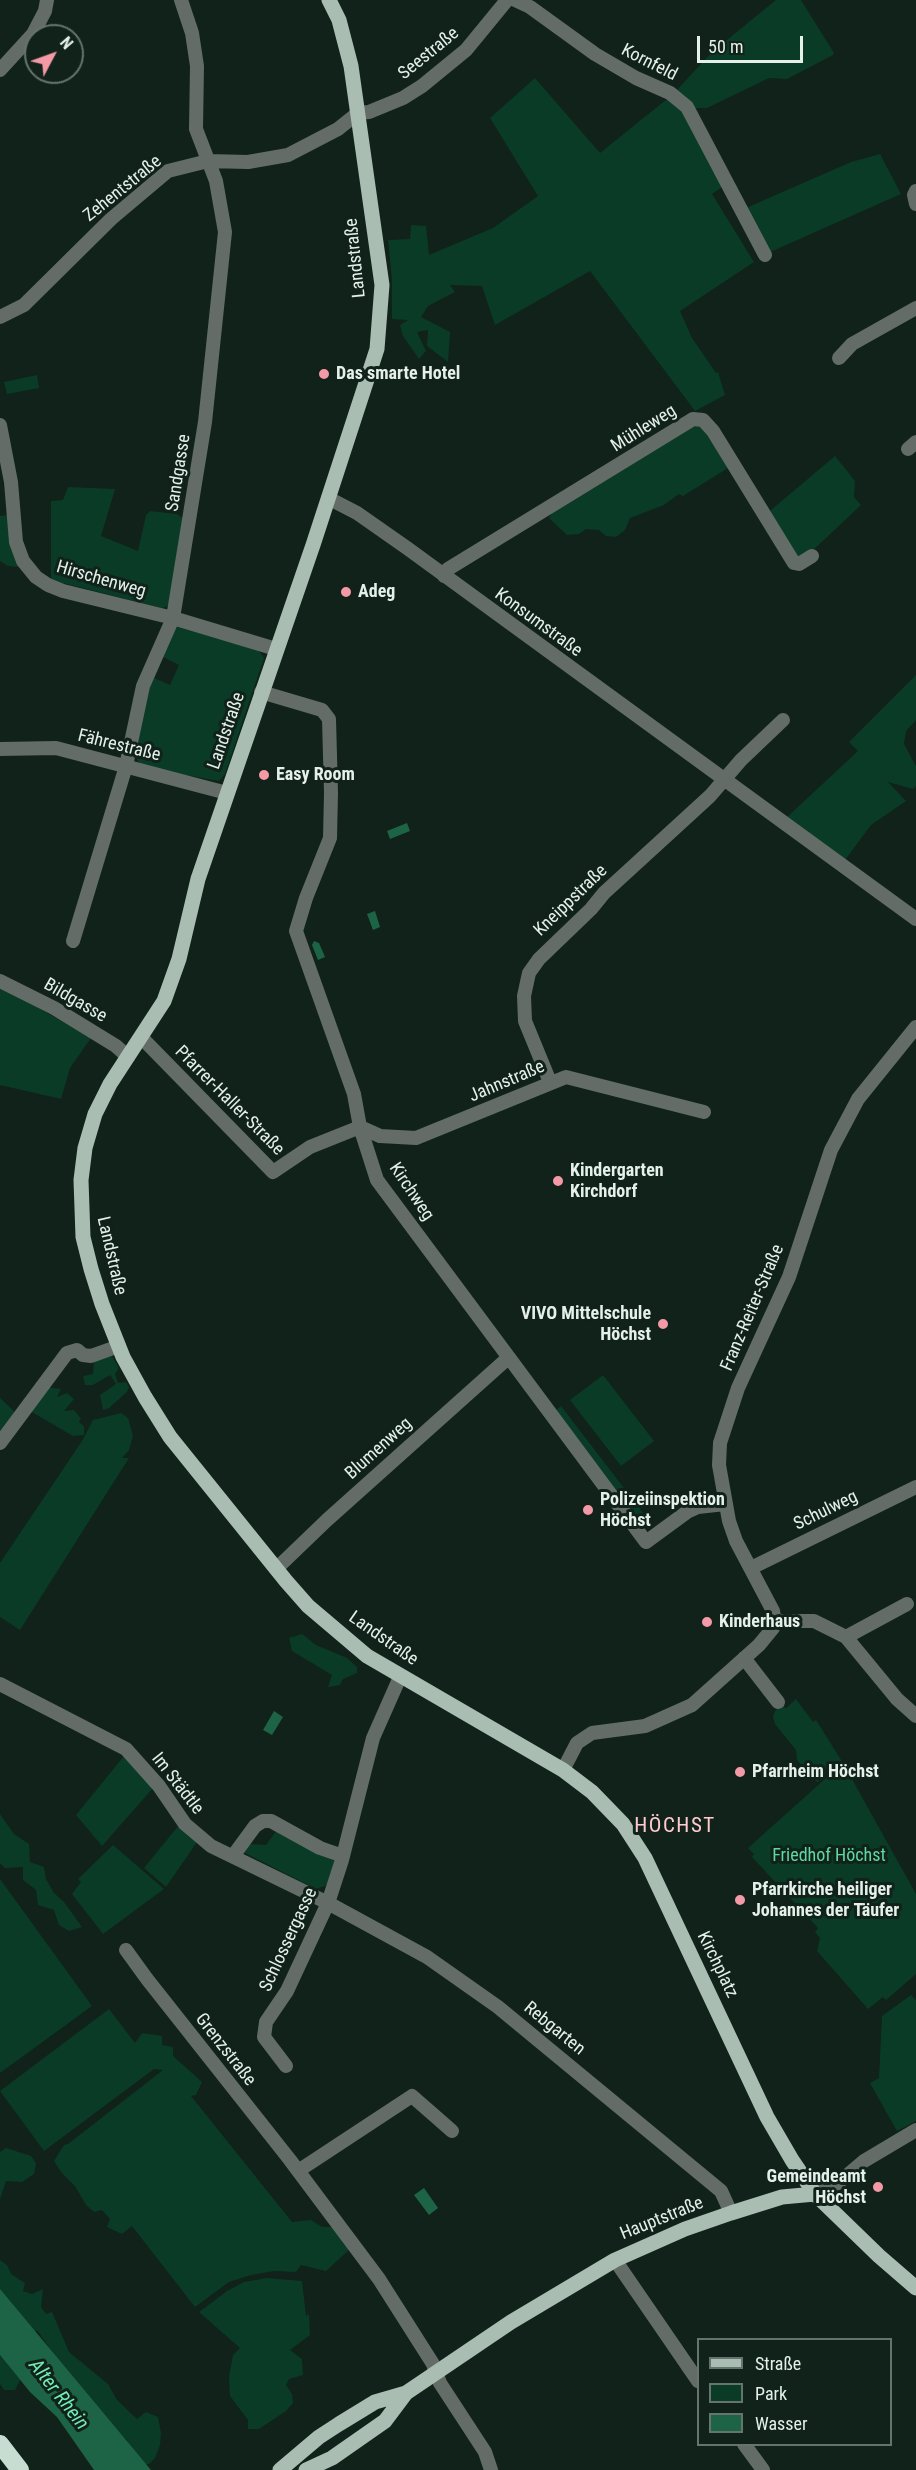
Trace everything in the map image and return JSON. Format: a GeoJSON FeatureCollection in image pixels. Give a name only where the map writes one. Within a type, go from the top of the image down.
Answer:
{"type":"FeatureCollection","features":[{"type":"Feature","properties":{"kind":"highway"},"geometry":{"type":"LineString","coordinates":[[0,2444],[20,2470]]}},
{"type":"Feature","properties":{"kind":"main road","name":"Landstraße"},"geometry":{"type":"LineString","coordinates":[[329,0],[339,20],[348,50],[382,285],[377,350],[198,879],[176,966],[164,1001],[95,1114],[85,1148],[81,1179],[83,1237],[102,1304],[118,1346],[145,1397],[170,1437],[276,1569],[309,1606],[367,1656],[563,1770]]}},
{"type":"Feature","properties":{"kind":"main road","name":"Kirchplatz"},"geometry":{"type":"LineString","coordinates":[[563,1770],[614,1813],[635,1841],[767,2117],[815,2193]]}},
{"type":"Feature","properties":{"kind":"main road","name":"Hauptstraße"},"geometry":{"type":"LineString","coordinates":[[406,2393],[511,2322],[615,2260],[680,2231],[731,2213],[782,2198],[815,2193]]}},
{"type":"Feature","properties":{"kind":"main road"},"geometry":{"type":"LineString","coordinates":[[815,2193],[864,2242],[916,2288]]}},
{"type":"Feature","properties":{"kind":"main road"},"geometry":{"type":"LineString","coordinates":[[280,2470],[319,2437],[375,2402],[406,2393]]}},
{"type":"Feature","properties":{"kind":"main road"},"geometry":{"type":"LineString","coordinates":[[306,2470],[332,2458],[385,2421],[406,2393]]}},
{"type":"Feature","properties":{"kind":"street"},"geometry":{"type":"LineString","coordinates":[[0,70],[33,34],[45,11],[47,0]]}},
{"type":"Feature","properties":{"kind":"street","name":"Sandgasse"},"geometry":{"type":"LineString","coordinates":[[73,941],[126,766],[143,686],[173,618],[205,422],[225,232],[216,182],[196,129],[196,66],[192,33],[181,0]]}},
{"type":"Feature","properties":{"kind":"street","name":"Seestraße"},"geometry":{"type":"LineString","coordinates":[[358,113],[387,105],[422,86],[466,50],[507,0]]}},
{"type":"Feature","properties":{"kind":"street","name":"Kornfeld"},"geometry":{"type":"LineString","coordinates":[[514,0],[530,7],[595,54],[636,78],[670,93],[687,107],[765,255]]}},
{"type":"Feature","properties":{"kind":"street","name":"Zehentstraße"},"geometry":{"type":"LineString","coordinates":[[0,317],[24,305],[111,219],[168,171],[208,161],[248,162],[288,155],[338,129],[358,113]]}},
{"type":"Feature","properties":{"kind":"street"},"geometry":{"type":"LineString","coordinates":[[916,191],[914,195],[916,204]]}},
{"type":"Feature","properties":{"kind":"street"},"geometry":{"type":"LineString","coordinates":[[839,358],[852,344],[916,308]]}},
{"type":"Feature","properties":{"kind":"street","name":"Mühleweg"},"geometry":{"type":"LineString","coordinates":[[444,576],[448,569],[693,419],[703,420],[713,431],[794,563],[799,564],[812,556]]}},
{"type":"Feature","properties":{"kind":"street","name":"Hirschenweg"},"geometry":{"type":"LineString","coordinates":[[0,425],[11,482],[16,542],[23,561],[36,577],[63,591],[173,618],[276,649]]}},
{"type":"Feature","properties":{"kind":"street","name":"Konsumstraße"},"geometry":{"type":"LineString","coordinates":[[328,498],[357,513],[725,778],[916,919]]}},
{"type":"Feature","properties":{"kind":"street","name":"Kirchweg"},"geometry":{"type":"LineString","coordinates":[[261,692],[322,710],[329,719],[330,837],[306,898],[296,931],[354,1094],[360,1127],[376,1180],[646,1542],[687,1512],[698,1507],[725,1504]]}},
{"type":"Feature","properties":{"kind":"street"},"geometry":{"type":"LineString","coordinates":[[725,778],[783,720]]}},
{"type":"Feature","properties":{"kind":"street","name":"Fährestraße"},"geometry":{"type":"LineString","coordinates":[[0,749],[56,748],[227,793]]}},
{"type":"Feature","properties":{"kind":"street","name":"Kneippstraße"},"geometry":{"type":"LineString","coordinates":[[549,1082],[525,1021],[524,996],[528,973],[538,959],[591,909],[604,893],[710,796],[725,778]]}},
{"type":"Feature","properties":{"kind":"street","name":"Bildgasse"},"geometry":{"type":"LineString","coordinates":[[0,981],[54,1008],[116,1046],[128,1057]]}},
{"type":"Feature","properties":{"kind":"street","name":"Franz-Reiter-Straße"},"geometry":{"type":"LineString","coordinates":[[775,1621],[770,1604],[736,1541],[725,1504],[719,1454],[723,1430],[747,1366],[789,1277],[831,1150],[858,1099],[916,1027]]}},
{"type":"Feature","properties":{"kind":"street","name":"Pfarrer-Haller-Straße"},"geometry":{"type":"LineString","coordinates":[[142,1038],[273,1172],[310,1147],[360,1127]]}},
{"type":"Feature","properties":{"kind":"street","name":"Jahnstraße"},"geometry":{"type":"LineString","coordinates":[[360,1127],[380,1136],[416,1138],[566,1077],[704,1112]]}},
{"type":"Feature","properties":{"kind":"street"},"geometry":{"type":"LineString","coordinates":[[0,1443],[66,1353],[77,1350],[83,1355],[91,1356],[118,1346]]}},
{"type":"Feature","properties":{"kind":"street","name":"Blumenweg"},"geometry":{"type":"LineString","coordinates":[[276,1569],[508,1358]]}},
{"type":"Feature","properties":{"kind":"street","name":"Schulweg"},"geometry":{"type":"LineString","coordinates":[[751,1568],[916,1487]]}},
{"type":"Feature","properties":{"kind":"street"},"geometry":{"type":"LineString","coordinates":[[846,1637],[907,1604]]}},
{"type":"Feature","properties":{"kind":"street"},"geometry":{"type":"LineString","coordinates":[[563,1770],[577,1743],[592,1733],[645,1726],[692,1705],[767,1638],[775,1621],[814,1621],[846,1637],[897,1699],[916,1716]]}},
{"type":"Feature","properties":{"kind":"street"},"geometry":{"type":"LineString","coordinates":[[744,1658],[778,1702]]}},
{"type":"Feature","properties":{"kind":"street","name":"Schlossergasse"},"geometry":{"type":"LineString","coordinates":[[286,2066],[264,2037],[266,2022],[287,1991],[328,1903],[343,1856],[373,1738],[400,1677]]}},
{"type":"Feature","properties":{"kind":"street","name":"Im Städtle"},"geometry":{"type":"LineString","coordinates":[[0,1684],[126,1749],[159,1786],[185,1824],[211,1846],[328,1903]]}},
{"type":"Feature","properties":{"kind":"street"},"geometry":{"type":"LineString","coordinates":[[233,1856],[255,1826],[263,1821],[271,1821],[320,1848],[343,1856]]}},
{"type":"Feature","properties":{"kind":"street","name":"Rebgarten"},"geometry":{"type":"LineString","coordinates":[[328,1903],[427,1957],[498,2007],[721,2191],[731,2213]]}},
{"type":"Feature","properties":{"kind":"street","name":"Grenzstraße"},"geometry":{"type":"LineString","coordinates":[[126,1950],[298,2171],[379,2280],[485,2452]]}},
{"type":"Feature","properties":{"kind":"street"},"geometry":{"type":"LineString","coordinates":[[298,2171],[412,2096],[452,2131]]}},
{"type":"Feature","properties":{"kind":"street"},"geometry":{"type":"LineString","coordinates":[[815,2193],[838,2183],[864,2161],[916,2130]]}},
{"type":"Feature","properties":{"kind":"street"},"geometry":{"type":"LineString","coordinates":[[615,2260],[697,2378]]}},
{"type":"Feature","properties":{"kind":"street"},"geometry":{"type":"LineString","coordinates":[[745,2446],[763,2470]]}},
{"type":"Feature","properties":{"kind":"street"},"geometry":{"type":"LineString","coordinates":[[485,2452],[491,2470]]}},
{"type":"Feature","properties":{"kind":"street"},"geometry":{"type":"LineString","coordinates":[[485,2452],[501,2470]]}},
{"type":"Feature","properties":{"kind":"green space"},"geometry":{"type":"Polygon","coordinates":[[[776,0],[801,0],[834,53],[833,55],[787,79],[769,78],[707,108],[694,108],[675,92],[712,52],[776,0]]]}},
{"type":"Feature","properties":{"kind":"green space"},"geometry":{"type":"Polygon","coordinates":[[[535,78],[600,153],[667,99],[679,105],[724,186],[712,194],[754,262],[680,311],[692,338],[716,373],[718,372],[725,395],[695,411],[590,271],[495,325],[482,286],[450,285],[455,292],[428,306],[421,317],[450,332],[448,362],[427,346],[428,330],[417,332],[426,351],[419,359],[403,336],[400,325],[408,320],[392,319],[392,280],[388,240],[410,239],[411,225],[426,226],[429,255],[493,228],[538,196],[490,118],[535,78]]]}},
{"type":"Feature","properties":{"kind":"green space"},"geometry":{"type":"Polygon","coordinates":[[[880,154],[901,194],[768,253],[746,208],[851,162],[880,154]]]}},
{"type":"Feature","properties":{"kind":"green space"},"geometry":{"type":"Polygon","coordinates":[[[37,375],[39,388],[7,394],[4,382],[37,375]]]}},
{"type":"Feature","properties":{"kind":"green space"},"geometry":{"type":"Polygon","coordinates":[[[698,425],[705,431],[728,468],[683,496],[679,494],[664,505],[630,518],[625,530],[616,537],[606,536],[599,530],[586,529],[579,534],[567,535],[549,518],[553,511],[690,426],[698,425]]]}},
{"type":"Feature","properties":{"kind":"green space"},"geometry":{"type":"Polygon","coordinates":[[[835,456],[855,481],[854,497],[861,505],[809,554],[795,558],[769,516],[771,510],[835,456]]]}},
{"type":"Feature","properties":{"kind":"green space"},"geometry":{"type":"Polygon","coordinates":[[[68,487],[115,489],[101,536],[138,551],[146,515],[150,511],[177,514],[185,520],[168,606],[162,608],[51,580],[51,501],[63,500],[68,487]]]}},
{"type":"Feature","properties":{"kind":"green space"},"geometry":{"type":"Polygon","coordinates":[[[9,515],[22,563],[18,567],[8,566],[0,561],[0,516],[9,515]]]}},
{"type":"Feature","properties":{"kind":"green space"},"geometry":{"type":"Polygon","coordinates":[[[175,624],[247,646],[259,651],[264,658],[225,774],[219,781],[152,769],[139,763],[134,752],[152,677],[170,685],[179,665],[161,656],[175,624]]]}},
{"type":"Feature","properties":{"kind":"green space"},"geometry":{"type":"Polygon","coordinates":[[[916,675],[916,720],[906,731],[904,744],[916,766],[916,786],[913,789],[888,782],[906,801],[871,825],[845,860],[786,818],[858,751],[849,742],[916,675]]]}},
{"type":"Feature","properties":{"kind":"green space"},"geometry":{"type":"Polygon","coordinates":[[[0,986],[91,1038],[70,1068],[61,1099],[0,1085],[0,986]]]}},
{"type":"Feature","properties":{"kind":"green space"},"geometry":{"type":"Polygon","coordinates":[[[112,1356],[119,1368],[115,1374],[118,1383],[126,1382],[129,1387],[127,1392],[109,1408],[103,1410],[100,1395],[116,1384],[110,1375],[93,1385],[85,1385],[83,1376],[93,1374],[94,1360],[112,1356]]]}},
{"type":"Feature","properties":{"kind":"green space"},"geometry":{"type":"Polygon","coordinates":[[[603,1375],[654,1441],[621,1466],[570,1400],[603,1375]]]}},
{"type":"Feature","properties":{"kind":"green space"},"geometry":{"type":"Polygon","coordinates":[[[45,1387],[61,1389],[57,1397],[67,1393],[74,1399],[64,1411],[74,1410],[81,1419],[79,1422],[84,1426],[84,1435],[73,1436],[30,1411],[45,1387]]]}},
{"type":"Feature","properties":{"kind":"green space"},"geometry":{"type":"Polygon","coordinates":[[[0,1398],[15,1412],[0,1432],[0,1398]]]}},
{"type":"Feature","properties":{"kind":"green space"},"geometry":{"type":"Polygon","coordinates":[[[561,1406],[650,1522],[643,1527],[555,1411],[561,1406]]]}},
{"type":"Feature","properties":{"kind":"green space"},"geometry":{"type":"Polygon","coordinates":[[[121,1413],[128,1418],[133,1436],[129,1450],[122,1458],[129,1458],[20,1630],[0,1617],[0,1563],[82,1441],[93,1420],[121,1413]]]}},
{"type":"Feature","properties":{"kind":"green space"},"geometry":{"type":"Polygon","coordinates":[[[302,1634],[316,1645],[347,1658],[357,1667],[357,1673],[343,1679],[340,1685],[328,1687],[332,1675],[292,1651],[289,1638],[302,1634]]]}},
{"type":"Feature","properties":{"kind":"green space","name":"Friedhof Höchst"},"geometry":{"type":"Polygon","coordinates":[[[796,1699],[813,1722],[816,1720],[843,1763],[916,1894],[916,1974],[886,2000],[883,1997],[868,2009],[817,1951],[820,1938],[815,1932],[818,1928],[752,1857],[754,1854],[748,1848],[835,1770],[817,1782],[797,1760],[796,1750],[775,1724],[773,1717],[775,1711],[782,1705],[786,1708],[796,1699]]]}},
{"type":"Feature","properties":{"kind":"green space"},"geometry":{"type":"Polygon","coordinates":[[[124,1756],[153,1788],[102,1846],[76,1815],[124,1756]]]}},
{"type":"Feature","properties":{"kind":"green space"},"geometry":{"type":"Polygon","coordinates":[[[0,1814],[14,1834],[29,1844],[30,1862],[44,1867],[46,1879],[54,1893],[64,1902],[82,1927],[69,1931],[59,1925],[54,1910],[38,1905],[36,1890],[23,1880],[23,1867],[5,1868],[0,1863],[0,1814]]]}},
{"type":"Feature","properties":{"kind":"green space"},"geometry":{"type":"Polygon","coordinates":[[[179,1825],[188,1836],[197,1842],[166,1887],[144,1868],[179,1825]]]}},
{"type":"Feature","properties":{"kind":"green space"},"geometry":{"type":"Polygon","coordinates":[[[277,1830],[335,1861],[330,1881],[325,1886],[316,1889],[243,1852],[250,1844],[266,1845],[277,1830]]]}},
{"type":"Feature","properties":{"kind":"green space"},"geometry":{"type":"Polygon","coordinates":[[[113,1845],[164,1889],[103,1934],[72,1894],[81,1882],[78,1879],[113,1845]]]}},
{"type":"Feature","properties":{"kind":"green space"},"geometry":{"type":"Polygon","coordinates":[[[0,1879],[92,2006],[0,2073],[0,1879]]]}},
{"type":"Feature","properties":{"kind":"green space"},"geometry":{"type":"Polygon","coordinates":[[[911,1995],[916,2000],[916,2121],[897,2131],[870,2083],[879,2078],[882,2016],[911,1995]]]}},
{"type":"Feature","properties":{"kind":"green space"},"geometry":{"type":"Polygon","coordinates":[[[109,2009],[135,2043],[142,2033],[162,2036],[162,2045],[173,2047],[173,2056],[202,2082],[196,2095],[191,2096],[292,2222],[311,2220],[322,2227],[333,2227],[352,2247],[326,2271],[301,2265],[296,2272],[274,2271],[251,2275],[229,2282],[195,2307],[132,2226],[122,2234],[107,2227],[110,2219],[102,2210],[94,2212],[86,2205],[75,2186],[54,2161],[64,2145],[163,2070],[154,2069],[44,2151],[0,2091],[109,2009]]]}},
{"type":"Feature","properties":{"kind":"green space"},"geometry":{"type":"Polygon","coordinates":[[[6,2148],[31,2156],[36,2163],[34,2174],[22,2182],[6,2181],[0,2199],[0,2152],[6,2148]]]}},
{"type":"Feature","properties":{"kind":"green space"},"geometry":{"type":"Polygon","coordinates":[[[0,2260],[7,2265],[11,2274],[25,2283],[23,2291],[32,2294],[43,2289],[41,2307],[46,2314],[52,2312],[69,2352],[108,2384],[117,2400],[137,2419],[146,2412],[158,2417],[161,2433],[160,2445],[155,2458],[149,2464],[140,2465],[130,2451],[126,2439],[101,2427],[38,2331],[26,2329],[0,2301],[0,2260]]]}},
{"type":"Feature","properties":{"kind":"green space"},"geometry":{"type":"Polygon","coordinates":[[[267,2278],[302,2281],[306,2316],[309,2314],[310,2335],[290,2350],[302,2359],[303,2375],[289,2379],[286,2385],[292,2394],[293,2403],[286,2411],[259,2429],[248,2429],[248,2420],[230,2396],[229,2377],[233,2355],[240,2348],[199,2312],[227,2291],[244,2282],[267,2278]]]}},
{"type":"Feature","properties":{"kind":"green space"},"geometry":{"type":"Polygon","coordinates":[[[0,2355],[20,2380],[15,2390],[4,2390],[0,2384],[0,2355]]]}},
{"type":"Feature","properties":{"kind":"water"},"geometry":{"type":"Polygon","coordinates":[[[407,823],[410,831],[390,839],[387,831],[407,823]]]}},
{"type":"Feature","properties":{"kind":"water"},"geometry":{"type":"Polygon","coordinates":[[[375,911],[380,927],[373,930],[367,914],[375,911]]]}},
{"type":"Feature","properties":{"kind":"water"},"geometry":{"type":"Polygon","coordinates":[[[314,941],[319,943],[325,957],[318,960],[312,945],[314,941]]]}},
{"type":"Feature","properties":{"kind":"water"},"geometry":{"type":"Polygon","coordinates":[[[274,1711],[283,1717],[272,1735],[263,1730],[274,1711]]]}},
{"type":"Feature","properties":{"kind":"water"},"geometry":{"type":"Polygon","coordinates":[[[424,2188],[438,2208],[429,2215],[414,2195],[424,2188]]]}},
{"type":"Feature","properties":{"kind":"water","name":"Alter Rhein"},"geometry":{"type":"Polygon","coordinates":[[[0,2289],[151,2470],[94,2470],[57,2417],[30,2392],[0,2355],[0,2289]]]}},
{"type":"Feature","properties":{"kind":"place","name":"Das smarte Hotel"},"geometry":{"type":"Point","coordinates":[324,374]}},
{"type":"Feature","properties":{"kind":"place","name":"Adeg"},"geometry":{"type":"Point","coordinates":[346,592]}},
{"type":"Feature","properties":{"kind":"place","name":"Easy Room"},"geometry":{"type":"Point","coordinates":[264,775]}},
{"type":"Feature","properties":{"kind":"place","name":"Kindergarten Kirchdorf"},"geometry":{"type":"Point","coordinates":[558,1181]}},
{"type":"Feature","properties":{"kind":"place","name":"VIVO Mittelschule Höchst"},"geometry":{"type":"Point","coordinates":[663,1324]}},
{"type":"Feature","properties":{"kind":"place","name":"Polizeiinspektion Höchst"},"geometry":{"type":"Point","coordinates":[588,1510]}},
{"type":"Feature","properties":{"kind":"place","name":"Kinderhaus"},"geometry":{"type":"Point","coordinates":[707,1622]}},
{"type":"Feature","properties":{"kind":"place","name":"Pfarrheim Höchst"},"geometry":{"type":"Point","coordinates":[740,1772]}},
{"type":"Feature","properties":{"kind":"place","name":"Pfarrkirche heiliger Johannes der Täufer"},"geometry":{"type":"Point","coordinates":[740,1900]}},
{"type":"Feature","properties":{"kind":"place","name":"Gemeindeamt Höchst"},"geometry":{"type":"Point","coordinates":[878,2187]}},
{"type":"Feature","properties":{"kind":"district","name":"HÖCHST"},"geometry":{"type":"Point","coordinates":[675,1827]}}]}
